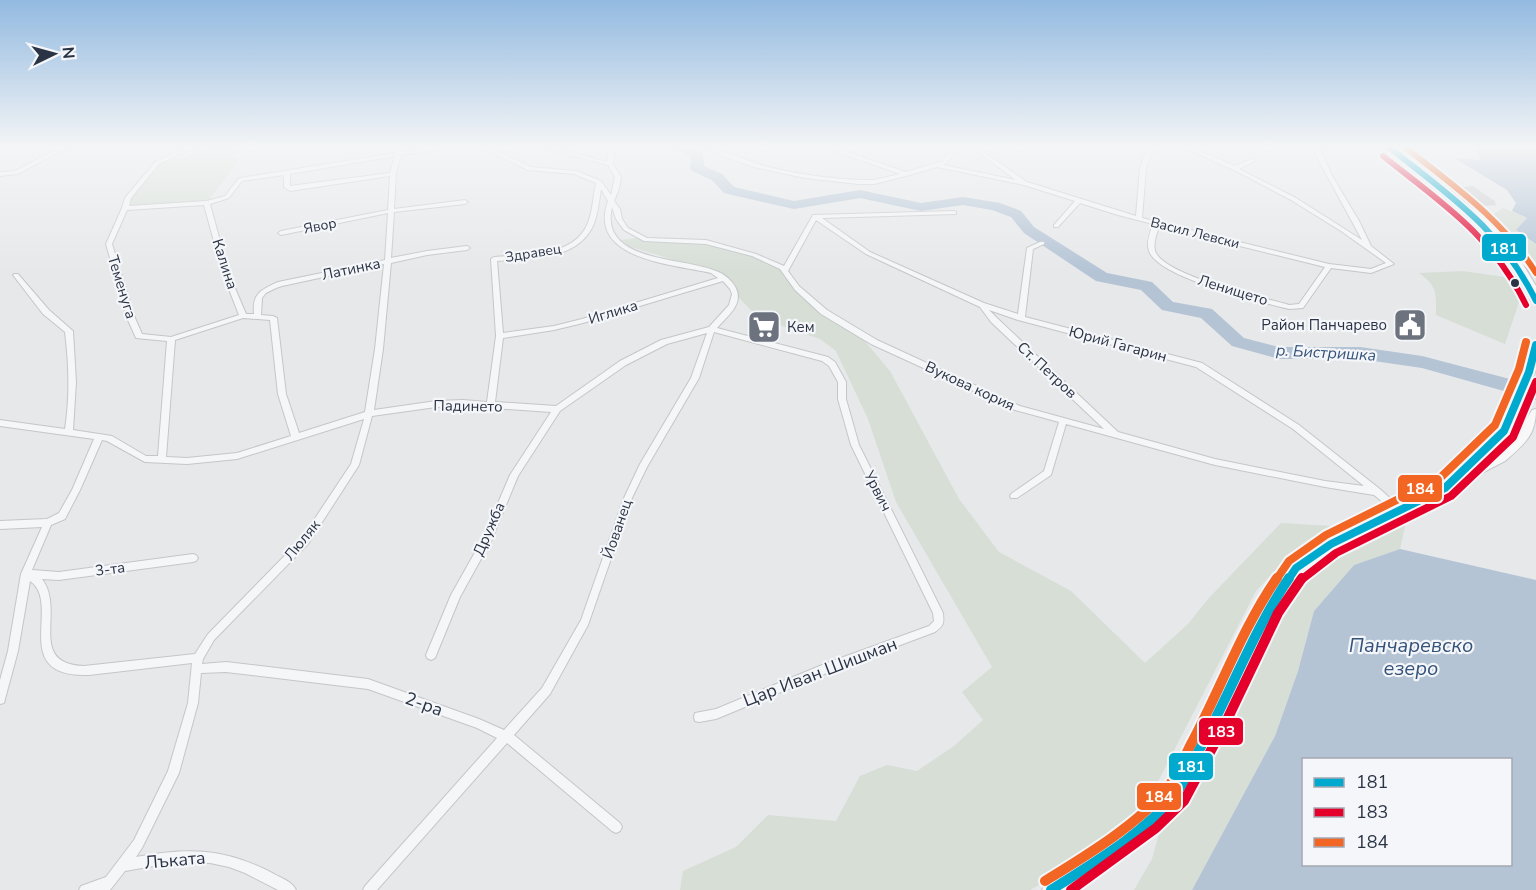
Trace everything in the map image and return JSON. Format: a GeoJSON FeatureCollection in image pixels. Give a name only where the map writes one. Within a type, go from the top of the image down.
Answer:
{"type":"FeatureCollection","features":[{"type":"Feature","properties":{"kind":"main road"},"geometry":{"type":"LineString","coordinates":[[1443,190],[1504,237],[1536,273]]}},
{"type":"Feature","properties":{"kind":"main road"},"geometry":{"type":"LineString","coordinates":[[1456,200],[1518,261],[1536,301]]}},
{"type":"Feature","properties":{"kind":"main road"},"geometry":{"type":"LineString","coordinates":[[1445,488],[1504,431],[1529,372],[1536,345]]}},
{"type":"Feature","properties":{"kind":"main road"},"geometry":{"type":"LineString","coordinates":[[1051,890],[1094,863],[1141,827],[1175,795],[1215,722],[1269,608],[1296,568],[1331,544],[1501,458],[1522,438],[1536,413]]}},
{"type":"Feature","properties":{"kind":"street","name":"Теменуга"},"geometry":{"type":"LineString","coordinates":[[135,190],[128,198],[109,244],[131,318],[139,336],[171,339],[243,316]]}},
{"type":"Feature","properties":{"kind":"street"},"geometry":{"type":"LineString","coordinates":[[125,208],[207,203],[227,197],[233,190]]}},
{"type":"Feature","properties":{"kind":"street","name":"Люляк"},"geometry":{"type":"LineString","coordinates":[[107,885],[124,866],[150,824],[173,772],[188,724],[198,663],[211,637],[305,541],[355,465],[369,414],[388,261],[392,190]]}},
{"type":"Feature","properties":{"kind":"street","name":"Здравец"},"geometry":{"type":"LineString","coordinates":[[500,336],[494,259],[563,251],[580,239],[591,222],[597,190]]}},
{"type":"Feature","properties":{"kind":"street","name":"Вукова кория"},"geometry":{"type":"LineString","coordinates":[[603,190],[617,209],[619,219],[626,229],[646,240],[706,242],[754,255],[785,271],[797,288],[824,312],[874,342],[1018,408],[1215,462],[1378,492]]}},
{"type":"Feature","properties":{"kind":"street"},"geometry":{"type":"LineString","coordinates":[[615,190],[610,201],[608,226],[616,240],[639,255],[693,266],[724,278]]}},
{"type":"Feature","properties":{"kind":"street","name":"Васил Левски"},"geometry":{"type":"LineString","coordinates":[[1044,190],[1139,219],[1329,266],[1371,271],[1391,264],[1369,246]]}},
{"type":"Feature","properties":{"kind":"street"},"geometry":{"type":"LineString","coordinates":[[1139,219],[1141,190]]}},
{"type":"Feature","properties":{"kind":"street"},"geometry":{"type":"LineString","coordinates":[[1277,190],[1369,246]]}},
{"type":"Feature","properties":{"kind":"street"},"geometry":{"type":"LineString","coordinates":[[1336,190],[1361,228],[1369,246]]}},
{"type":"Feature","properties":{"kind":"street"},"geometry":{"type":"LineString","coordinates":[[1056,226],[1078,201]]}},
{"type":"Feature","properties":{"kind":"street","name":"Явор"},"geometry":{"type":"LineString","coordinates":[[281,233],[390,211],[465,202]]}},
{"type":"Feature","properties":{"kind":"street","name":"Калина"},"geometry":{"type":"LineString","coordinates":[[207,203],[226,274],[243,316]]}},
{"type":"Feature","properties":{"kind":"street"},"geometry":{"type":"LineString","coordinates":[[785,271],[815,216],[954,213]]}},
{"type":"Feature","properties":{"kind":"street","name":"Юрий Гагарин"},"geometry":{"type":"LineString","coordinates":[[815,216],[868,253],[981,305],[1021,318],[1199,365],[1296,427],[1399,510]]}},
{"type":"Feature","properties":{"kind":"street","name":"Ленището"},"geometry":{"type":"LineString","coordinates":[[1156,223],[1151,244],[1152,254],[1163,264],[1187,276],[1289,307],[1301,306],[1329,266]]}},
{"type":"Feature","properties":{"kind":"street"},"geometry":{"type":"LineString","coordinates":[[1021,318],[1030,248],[1041,243]]}},
{"type":"Feature","properties":{"kind":"street","name":"Латинка"},"geometry":{"type":"LineString","coordinates":[[258,316],[256,303],[258,296],[266,289],[280,284],[388,261],[467,248]]}},
{"type":"Feature","properties":{"kind":"street"},"geometry":{"type":"LineString","coordinates":[[16,275],[46,312],[69,331],[72,358],[72,408],[69,433]]}},
{"type":"Feature","properties":{"kind":"street","name":"Йованец"},"geometry":{"type":"LineString","coordinates":[[369,890],[546,692],[585,622],[627,498],[643,466],[695,378],[712,329],[732,306],[735,294],[724,278]]}},
{"type":"Feature","properties":{"kind":"street","name":"Иглика"},"geometry":{"type":"LineString","coordinates":[[500,336],[583,321],[724,278]]}},
{"type":"Feature","properties":{"kind":"street","name":"Ст. Петров"},"geometry":{"type":"LineString","coordinates":[[981,305],[994,320],[1115,433]]}},
{"type":"Feature","properties":{"kind":"street"},"geometry":{"type":"LineString","coordinates":[[243,316],[273,318],[282,394],[297,437]]}},
{"type":"Feature","properties":{"kind":"street"},"geometry":{"type":"LineString","coordinates":[[557,409],[623,363],[664,342],[712,329]]}},
{"type":"Feature","properties":{"kind":"street","name":"Урвич"},"geometry":{"type":"LineString","coordinates":[[712,329],[825,359],[832,364],[842,382],[842,399],[855,446],[938,613],[939,623]]}},
{"type":"Feature","properties":{"kind":"street"},"geometry":{"type":"LineString","coordinates":[[491,405],[500,336]]}},
{"type":"Feature","properties":{"kind":"street"},"geometry":{"type":"LineString","coordinates":[[162,460],[171,339]]}},
{"type":"Feature","properties":{"kind":"street","name":"Падинето"},"geometry":{"type":"LineString","coordinates":[[0,423],[109,438],[145,459],[187,461],[237,456],[369,414],[436,404],[557,409]]}},
{"type":"Feature","properties":{"kind":"street","name":"Дружба"},"geometry":{"type":"LineString","coordinates":[[431,655],[456,595],[487,539],[514,475],[557,409]]}},
{"type":"Feature","properties":{"kind":"street"},"geometry":{"type":"LineString","coordinates":[[1014,496],[1048,473],[1063,422]]}},
{"type":"Feature","properties":{"kind":"street"},"geometry":{"type":"LineString","coordinates":[[0,525],[48,523],[62,516],[99,437]]}},
{"type":"Feature","properties":{"kind":"street"},"geometry":{"type":"LineString","coordinates":[[0,699],[13,651],[26,574],[48,523]]}},
{"type":"Feature","properties":{"kind":"street","name":"3-та"},"geometry":{"type":"LineString","coordinates":[[26,574],[59,576],[193,558]]}},
{"type":"Feature","properties":{"kind":"street","name":"2-ра"},"geometry":{"type":"LineString","coordinates":[[26,574],[40,582],[44,591],[47,602],[45,644],[47,652],[61,666],[71,670],[93,670],[198,663],[368,684],[506,736],[616,827]]}},
{"type":"Feature","properties":{"kind":"street","name":"Цар Иван Шишман"},"geometry":{"type":"LineString","coordinates":[[699,717],[716,714],[831,666],[932,629],[939,623]]}},
{"type":"Feature","properties":{"kind":"street","name":"Лъката"},"geometry":{"type":"LineString","coordinates":[[124,866],[194,855],[219,857],[252,868],[290,890]]}},
{"type":"Feature","properties":{"kind":"street"},"geometry":{"type":"LineString","coordinates":[[85,890],[107,885]]}},
{"type":"Feature","properties":{"kind":"shaded area"},"geometry":{"type":"Polygon","coordinates":[[[135,190],[217,190],[207,203],[125,208],[128,198],[135,190]]]}},
{"type":"Feature","properties":{"kind":"shaded area"},"geometry":{"type":"Polygon","coordinates":[[[1450,190],[1461,190],[1492,215],[1503,208],[1527,218],[1516,230],[1536,244],[1536,262],[1503,230],[1450,190]]]}},
{"type":"Feature","properties":{"kind":"shaded area"},"geometry":{"type":"Polygon","coordinates":[[[637,238],[644,241],[706,243],[754,255],[782,268],[797,290],[863,339],[890,371],[959,499],[999,552],[1071,591],[1145,663],[1188,624],[1208,599],[1281,523],[1331,526],[1321,542],[1290,555],[1256,591],[1148,801],[1048,880],[1030,890],[680,890],[683,871],[736,847],[768,815],[836,821],[860,776],[887,765],[917,771],[954,746],[983,720],[962,692],[992,667],[896,502],[868,419],[836,351],[820,339],[759,318],[735,294],[733,288],[713,272],[628,246],[619,240],[637,238]]]}},
{"type":"Feature","properties":{"kind":"shaded area"},"geometry":{"type":"Polygon","coordinates":[[[1463,271],[1510,278],[1520,299],[1505,344],[1436,315],[1433,286],[1419,273],[1463,271]]]}},
{"type":"Feature","properties":{"kind":"shaded area"},"geometry":{"type":"Polygon","coordinates":[[[1407,517],[1400,549],[1354,565],[1314,611],[1298,671],[1275,736],[1192,890],[1134,890],[1152,859],[1161,827],[1182,800],[1234,702],[1265,632],[1291,588],[1310,569],[1339,548],[1407,517]]]}},
{"type":"Feature","properties":{"kind":"water"},"geometry":{"type":"Polygon","coordinates":[[[1507,190],[1536,190],[1536,244],[1516,230],[1527,218],[1512,211],[1516,203],[1507,190]]]}},
{"type":"Feature","properties":{"kind":"water","name":"Панчаревско езеро"},"geometry":{"type":"Polygon","coordinates":[[[1400,549],[1536,580],[1536,890],[1192,890],[1275,736],[1298,671],[1314,611],[1354,565],[1400,549]]]}},
{"type":"Feature","properties":{"kind":"building"},"geometry":{"type":"Polygon","coordinates":[[[1464,190],[1478,190],[1497,205],[1483,206],[1464,190]]]}},
{"type":"Feature","properties":{"kind":"building","name":"Кем"},"geometry":{"type":"Polygon","coordinates":[[[756,318],[780,329],[772,336],[748,326],[756,318]]]}},
{"type":"Feature","properties":{"kind":"waterway","name":"р. Бистришка"},"geometry":{"type":"LineString","coordinates":[[729,190],[794,205],[860,194],[921,207],[963,201],[995,206],[1016,214],[1029,230],[1102,277],[1146,286],[1168,306],[1206,313],[1238,342],[1279,353],[1360,353],[1422,362],[1536,393]]}},
{"type":"Feature","properties":{"kind":"transit line","name":"183"},"geometry":{"type":"LineString","coordinates":[[1426,190],[1483,239],[1514,280],[1526,305]]}},
{"type":"Feature","properties":{"kind":"transit line","name":"181"},"geometry":{"type":"LineString","coordinates":[[1443,190],[1474,215],[1509,253],[1536,301]]}},
{"type":"Feature","properties":{"kind":"transit line","name":"184"},"geometry":{"type":"LineString","coordinates":[[1459,190],[1510,236],[1536,273]]}},
{"type":"Feature","properties":{"kind":"transit line","name":"184"},"geometry":{"type":"LineString","coordinates":[[1045,881],[1088,854],[1143,812],[1167,789],[1206,717],[1260,603],[1289,561],[1326,535],[1439,479],[1495,425],[1519,369],[1526,342]]}},
{"type":"Feature","properties":{"kind":"transit line","name":"181"},"geometry":{"type":"LineString","coordinates":[[1051,890],[1094,863],[1150,820],[1175,795],[1215,722],[1269,608],[1296,568],[1331,544],[1445,488],[1504,431],[1529,372],[1536,345]]}},
{"type":"Feature","properties":{"kind":"transit line","name":"183"},"geometry":{"type":"LineString","coordinates":[[1071,890],[1156,828],[1184,801],[1224,726],[1278,613],[1304,576],[1336,553],[1451,496],[1513,437],[1536,382]]}},
{"type":"Feature","properties":{"kind":"place","name":"Район Панчарево"},"geometry":{"type":"Point","coordinates":[1410,325]}},
{"type":"Feature","properties":{"kind":"place","name":"Кем"},"geometry":{"type":"Point","coordinates":[764,327]}}]}
